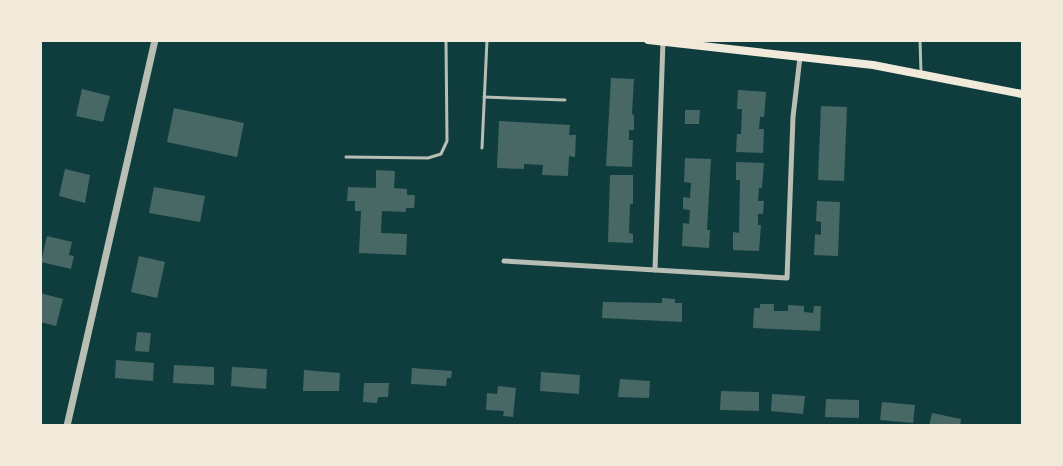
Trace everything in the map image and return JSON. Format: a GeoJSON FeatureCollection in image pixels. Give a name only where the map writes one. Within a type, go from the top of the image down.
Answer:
{"type":"FeatureCollection","features":[{"type":"Feature","properties":{"kind":"main road"},"geometry":{"type":"LineString","coordinates":[[648,40],[921,73],[1023,94]]}},
{"type":"Feature","properties":{"kind":"street"},"geometry":{"type":"LineString","coordinates":[[67,426],[155,40]]}},
{"type":"Feature","properties":{"kind":"street"},"geometry":{"type":"LineString","coordinates":[[655,270],[663,41]]}},
{"type":"Feature","properties":{"kind":"street"},"geometry":{"type":"LineString","coordinates":[[504,261],[788,278],[793,117],[800,57]]}},
{"type":"Feature","properties":{"kind":"lane"},"geometry":{"type":"LineString","coordinates":[[346,157],[428,158],[441,154],[447,141],[446,40]]}},
{"type":"Feature","properties":{"kind":"lane"},"geometry":{"type":"LineString","coordinates":[[482,148],[487,40]]}},
{"type":"Feature","properties":{"kind":"lane"},"geometry":{"type":"LineString","coordinates":[[920,40],[921,73]]}},
{"type":"Feature","properties":{"kind":"lane"},"geometry":{"type":"LineString","coordinates":[[484,97],[565,100]]}},
{"type":"Feature","properties":{"kind":"building"},"geometry":{"type":"Polygon","coordinates":[[[611,78],[634,79],[632,114],[634,115],[634,130],[629,130],[629,140],[633,140],[632,167],[606,166],[611,78]]]}},
{"type":"Feature","properties":{"kind":"building"},"geometry":{"type":"Polygon","coordinates":[[[82,89],[110,96],[103,122],[76,116],[82,89]]]}},
{"type":"Feature","properties":{"kind":"building"},"geometry":{"type":"Polygon","coordinates":[[[738,90],[766,92],[764,117],[760,117],[759,129],[764,129],[763,153],[736,152],[737,134],[741,134],[742,109],[737,109],[738,90]]]}},
{"type":"Feature","properties":{"kind":"building"},"geometry":{"type":"Polygon","coordinates":[[[821,106],[847,107],[844,181],[818,180],[821,106]]]}},
{"type":"Feature","properties":{"kind":"building"},"geometry":{"type":"Polygon","coordinates":[[[174,108],[244,123],[237,157],[167,142],[174,108]]]}},
{"type":"Feature","properties":{"kind":"building"},"geometry":{"type":"Polygon","coordinates":[[[685,110],[700,110],[699,124],[685,124],[685,110]]]}},
{"type":"Feature","properties":{"kind":"building"},"geometry":{"type":"Polygon","coordinates":[[[499,121],[570,125],[569,135],[576,135],[575,157],[569,156],[568,176],[542,175],[543,165],[524,164],[524,169],[497,168],[499,121]]]}},
{"type":"Feature","properties":{"kind":"building"},"geometry":{"type":"Polygon","coordinates":[[[685,158],[711,159],[707,230],[710,230],[709,248],[682,246],[683,223],[689,224],[690,210],[683,209],[683,197],[690,198],[691,183],[684,182],[685,158]]]}},
{"type":"Feature","properties":{"kind":"building"},"geometry":{"type":"Polygon","coordinates":[[[736,162],[764,163],[762,188],[759,188],[758,201],[764,201],[763,214],[758,214],[758,225],[761,225],[759,251],[733,250],[733,232],[739,233],[740,180],[736,180],[736,162]]]}},
{"type":"Feature","properties":{"kind":"building"},"geometry":{"type":"Polygon","coordinates":[[[65,169],[90,175],[85,203],[59,196],[65,169]]]}},
{"type":"Feature","properties":{"kind":"building"},"geometry":{"type":"Polygon","coordinates":[[[376,170],[395,171],[394,188],[407,189],[407,195],[415,195],[414,208],[406,208],[406,212],[382,211],[381,233],[407,234],[406,255],[359,253],[361,211],[355,211],[355,201],[347,201],[348,187],[376,188],[376,170]]]}},
{"type":"Feature","properties":{"kind":"building"},"geometry":{"type":"Polygon","coordinates":[[[610,175],[633,175],[633,204],[630,204],[629,233],[633,234],[633,243],[608,242],[610,175]]]}},
{"type":"Feature","properties":{"kind":"building"},"geometry":{"type":"Polygon","coordinates":[[[154,187],[205,196],[200,222],[149,213],[154,187]]]}},
{"type":"Feature","properties":{"kind":"building"},"geometry":{"type":"Polygon","coordinates":[[[817,201],[840,202],[838,256],[814,255],[815,234],[821,235],[821,222],[816,221],[817,201]]]}},
{"type":"Feature","properties":{"kind":"building"},"geometry":{"type":"Polygon","coordinates":[[[47,236],[72,242],[69,255],[74,256],[71,269],[41,262],[47,236]]]}},
{"type":"Feature","properties":{"kind":"building"},"geometry":{"type":"Polygon","coordinates":[[[139,256],[165,262],[157,298],[131,292],[139,256]]]}},
{"type":"Feature","properties":{"kind":"building"},"geometry":{"type":"Polygon","coordinates":[[[40,293],[63,299],[56,326],[40,322],[40,293]]]}},
{"type":"Feature","properties":{"kind":"building"},"geometry":{"type":"Polygon","coordinates":[[[662,298],[675,299],[675,303],[682,303],[682,322],[602,318],[603,302],[662,303],[662,298]]]}},
{"type":"Feature","properties":{"kind":"building"},"geometry":{"type":"Polygon","coordinates":[[[760,304],[774,304],[774,311],[788,311],[788,305],[804,306],[804,312],[813,313],[814,306],[821,306],[820,331],[753,328],[754,308],[760,308],[760,304]]]}},
{"type":"Feature","properties":{"kind":"building"},"geometry":{"type":"Polygon","coordinates":[[[137,332],[151,333],[149,352],[135,351],[137,332]]]}},
{"type":"Feature","properties":{"kind":"building"},"geometry":{"type":"Polygon","coordinates":[[[116,360],[154,363],[153,381],[115,378],[116,360]]]}},
{"type":"Feature","properties":{"kind":"building"},"geometry":{"type":"Polygon","coordinates":[[[174,365],[214,367],[214,385],[173,383],[174,365]]]}},
{"type":"Feature","properties":{"kind":"building"},"geometry":{"type":"Polygon","coordinates":[[[232,367],[267,369],[266,389],[231,386],[232,367]]]}},
{"type":"Feature","properties":{"kind":"building"},"geometry":{"type":"Polygon","coordinates":[[[412,368],[452,371],[451,378],[447,378],[446,386],[411,384],[412,368]]]}},
{"type":"Feature","properties":{"kind":"building"},"geometry":{"type":"Polygon","coordinates":[[[304,370],[340,373],[339,391],[303,391],[304,370]]]}},
{"type":"Feature","properties":{"kind":"building"},"geometry":{"type":"Polygon","coordinates":[[[541,372],[580,375],[579,394],[540,391],[541,372]]]}},
{"type":"Feature","properties":{"kind":"building"},"geometry":{"type":"Polygon","coordinates":[[[620,379],[650,381],[649,398],[618,397],[620,379]]]}},
{"type":"Feature","properties":{"kind":"building"},"geometry":{"type":"Polygon","coordinates":[[[364,383],[389,383],[388,397],[378,397],[377,403],[363,402],[364,383]]]}},
{"type":"Feature","properties":{"kind":"building"},"geometry":{"type":"Polygon","coordinates":[[[498,386],[516,388],[513,417],[503,416],[504,411],[486,410],[487,393],[497,394],[498,386]]]}},
{"type":"Feature","properties":{"kind":"building"},"geometry":{"type":"Polygon","coordinates":[[[721,391],[759,392],[759,411],[720,410],[721,391]]]}},
{"type":"Feature","properties":{"kind":"building"},"geometry":{"type":"Polygon","coordinates":[[[772,394],[805,396],[803,414],[771,411],[772,394]]]}},
{"type":"Feature","properties":{"kind":"building"},"geometry":{"type":"Polygon","coordinates":[[[826,399],[859,400],[859,418],[825,417],[826,399]]]}},
{"type":"Feature","properties":{"kind":"building"},"geometry":{"type":"Polygon","coordinates":[[[882,402],[915,405],[913,423],[880,420],[882,402]]]}},
{"type":"Feature","properties":{"kind":"building"},"geometry":{"type":"Polygon","coordinates":[[[932,413],[961,419],[960,426],[929,426],[932,413]]]}}]}
